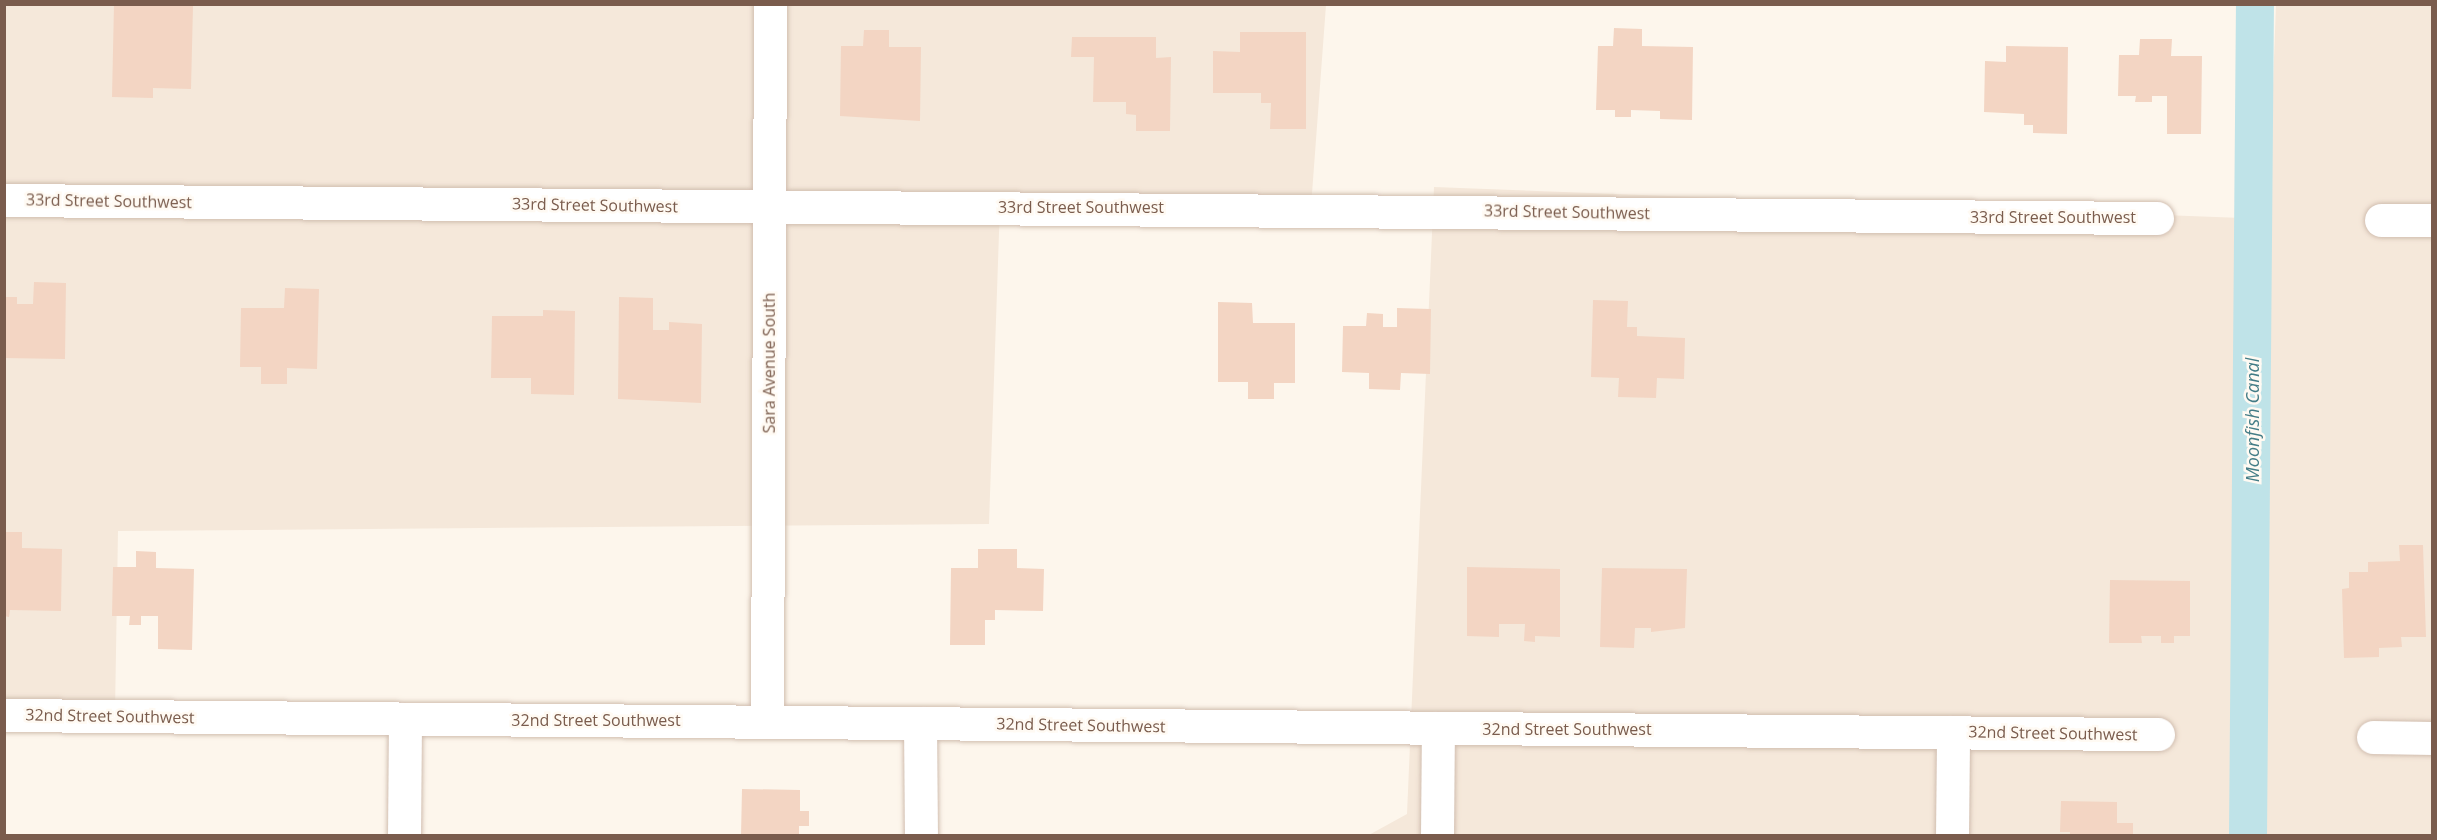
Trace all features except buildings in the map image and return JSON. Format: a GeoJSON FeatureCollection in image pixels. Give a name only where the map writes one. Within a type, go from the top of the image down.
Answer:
{"type":"FeatureCollection","features":[{"type":"Feature","properties":{"kind":"street","name":"Sara Avenue South"},"geometry":{"type":"LineString","coordinates":[[767,721],[770,4]]}},
{"type":"Feature","properties":{"kind":"street","name":"33rd Street Southwest"},"geometry":{"type":"LineString","coordinates":[[4,200],[769,207],[1230,207],[2157,218]]}},
{"type":"Feature","properties":{"kind":"street"},"geometry":{"type":"LineString","coordinates":[[2381,220],[2433,220]]}},
{"type":"Feature","properties":{"kind":"street","name":"32nd Street Southwest"},"geometry":{"type":"LineString","coordinates":[[4,715],[2158,734]]}},
{"type":"Feature","properties":{"kind":"street"},"geometry":{"type":"LineString","coordinates":[[404,836],[405,719]]}},
{"type":"Feature","properties":{"kind":"street"},"geometry":{"type":"LineString","coordinates":[[920,723],[921,836]]}},
{"type":"Feature","properties":{"kind":"street"},"geometry":{"type":"LineString","coordinates":[[1437,836],[1438,728]]}},
{"type":"Feature","properties":{"kind":"street"},"geometry":{"type":"LineString","coordinates":[[1952,836],[1953,732]]}},
{"type":"Feature","properties":{"kind":"street"},"geometry":{"type":"LineString","coordinates":[[2373,737],[2433,738]]}},
{"type":"Feature","properties":{"kind":"shaded area"},"geometry":{"type":"Polygon","coordinates":[[[4,5],[1326,5],[1311,207],[1000,204],[989,524],[118,531],[115,712],[5,713],[4,5]]]}},
{"type":"Feature","properties":{"kind":"shaded area"},"geometry":{"type":"Polygon","coordinates":[[[2276,5],[2432,5],[2432,835],[1367,836],[1407,814],[1434,187],[2268,219],[2276,5]]]}},
{"type":"Feature","properties":{"kind":"waterway","name":"Moonfish Canal"},"geometry":{"type":"LineString","coordinates":[[2248,836],[2255,4]]}}]}
